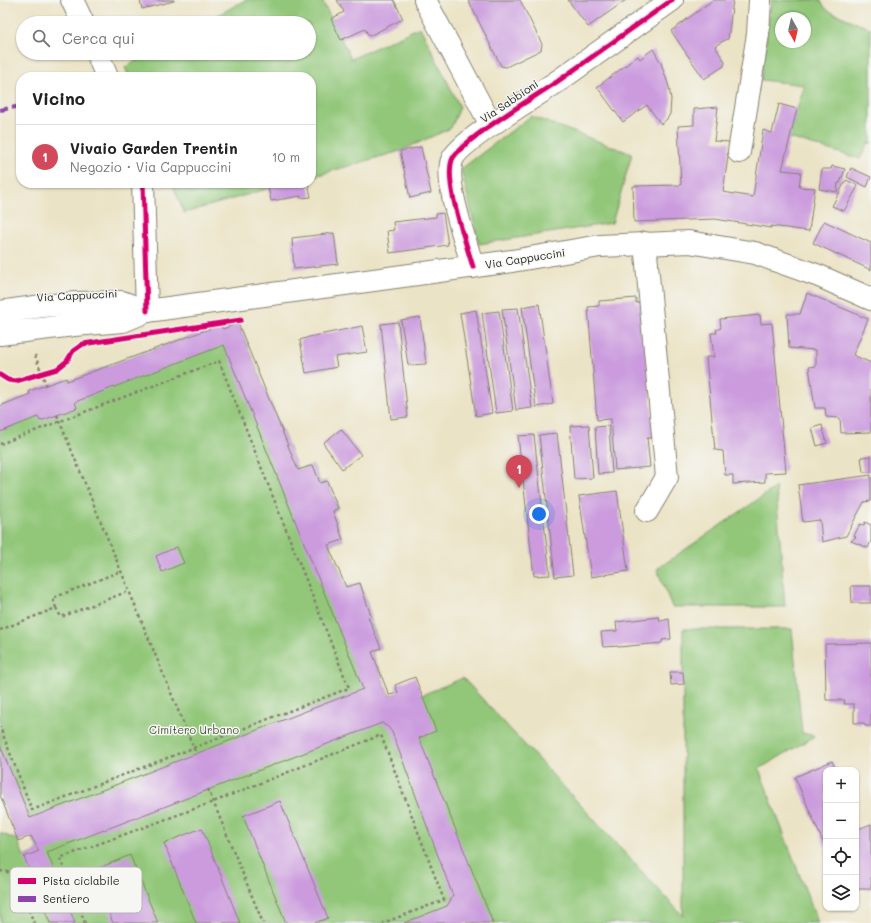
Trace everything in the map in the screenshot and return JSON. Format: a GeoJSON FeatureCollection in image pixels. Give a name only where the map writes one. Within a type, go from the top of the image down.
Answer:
{"type":"FeatureCollection","features":[{"type":"Feature","properties":{"kind":"main road"},"geometry":{"type":"LineString","coordinates":[[72,0],[80,16]]}},
{"type":"Feature","properties":{"kind":"main road","name":"Via Sabbioni"},"geometry":{"type":"LineString","coordinates":[[425,0],[492,125]]}},
{"type":"Feature","properties":{"kind":"main road","name":"Via Sabbioni"},"geometry":{"type":"LineString","coordinates":[[473,267],[453,197],[450,179],[452,160],[461,147],[560,80],[672,0]]}},
{"type":"Feature","properties":{"kind":"main road"},"geometry":{"type":"LineString","coordinates":[[738,152],[758,34],[760,0]]}},
{"type":"Feature","properties":{"kind":"main road"},"geometry":{"type":"LineString","coordinates":[[101,60],[105,72]]}},
{"type":"Feature","properties":{"kind":"main road"},"geometry":{"type":"LineString","coordinates":[[143,188],[147,311]]}},
{"type":"Feature","properties":{"kind":"main road","name":"Via Cappuccini"},"geometry":{"type":"LineString","coordinates":[[0,334],[123,321],[147,311],[473,267],[600,246],[645,243],[689,242],[755,253],[819,276],[871,299]]}},
{"type":"Feature","properties":{"kind":"main road"},"geometry":{"type":"LineString","coordinates":[[645,243],[667,477],[647,511]]}},
{"type":"Feature","properties":{"kind":"main road","name":"Via Cappuccini"},"geometry":{"type":"LineString","coordinates":[[0,312],[76,303],[122,302],[147,311]]}},
{"type":"Feature","properties":{"kind":"path"},"geometry":{"type":"LineString","coordinates":[[33,349],[44,373],[46,385]]}},
{"type":"Feature","properties":{"kind":"path"},"geometry":{"type":"LineString","coordinates":[[0,444],[219,361],[349,688],[32,810],[0,727]]}},
{"type":"Feature","properties":{"kind":"path"},"geometry":{"type":"LineString","coordinates":[[35,376],[44,373]]}},
{"type":"Feature","properties":{"kind":"path"},"geometry":{"type":"LineString","coordinates":[[57,415],[196,754]]}},
{"type":"Feature","properties":{"kind":"path"},"geometry":{"type":"LineString","coordinates":[[121,571],[53,598],[56,608],[61,617],[129,590]]}},
{"type":"Feature","properties":{"kind":"path"},"geometry":{"type":"LineString","coordinates":[[0,630],[56,608]]}},
{"type":"Feature","properties":{"kind":"path"},"geometry":{"type":"LineString","coordinates":[[63,867],[60,858],[213,802],[381,735],[444,900],[384,923]]}},
{"type":"Feature","properties":{"kind":"path"},"geometry":{"type":"LineString","coordinates":[[208,789],[263,923]]}},
{"type":"Feature","properties":{"kind":"path"},"geometry":{"type":"LineString","coordinates":[[0,871],[10,872]]}},
{"type":"Feature","properties":{"kind":"path"},"geometry":{"type":"LineString","coordinates":[[30,913],[34,923]]}},
{"type":"Feature","properties":{"kind":"path"},"geometry":{"type":"LineString","coordinates":[[81,913],[85,923]]}},
{"type":"Feature","properties":{"kind":"green space"},"geometry":{"type":"Polygon","coordinates":[[[245,0],[322,0],[351,59],[420,27],[460,107],[451,128],[400,151],[316,176],[316,72],[127,72],[125,67],[138,60],[316,60],[316,16],[216,16],[245,0]]]}},
{"type":"Feature","properties":{"kind":"green space"},"geometry":{"type":"Polygon","coordinates":[[[771,0],[820,0],[827,10],[871,29],[871,144],[868,143],[860,159],[789,138],[804,85],[761,80],[771,0]]]}},
{"type":"Feature","properties":{"kind":"green space"},"geometry":{"type":"Polygon","coordinates":[[[531,116],[632,154],[612,223],[479,244],[461,169],[531,116]]]}},
{"type":"Feature","properties":{"kind":"green space"},"geometry":{"type":"Polygon","coordinates":[[[174,188],[271,188],[184,213],[174,188]]]}},
{"type":"Feature","properties":{"kind":"green space","name":"Cimitero Urbano"},"geometry":{"type":"Polygon","coordinates":[[[238,323],[298,470],[313,465],[320,482],[327,481],[338,508],[333,512],[343,540],[329,545],[346,587],[360,583],[371,616],[369,617],[381,648],[372,652],[389,695],[398,693],[422,695],[463,678],[683,916],[683,629],[792,629],[802,733],[815,736],[759,769],[818,923],[0,923],[0,833],[18,840],[0,795],[0,406],[220,325],[223,329],[238,323]],[[31,836],[18,841],[24,857],[39,851],[31,836]]]}},
{"type":"Feature","properties":{"kind":"green space"},"geometry":{"type":"Polygon","coordinates":[[[776,487],[785,607],[672,607],[657,569],[776,487]]]}},
{"type":"Feature","properties":{"kind":"building"},"geometry":{"type":"Polygon","coordinates":[[[140,0],[174,0],[174,1],[142,9],[140,0]]]}},
{"type":"Feature","properties":{"kind":"building"},"geometry":{"type":"Polygon","coordinates":[[[337,0],[394,0],[403,19],[369,36],[365,29],[341,40],[331,19],[344,12],[337,0]]]}},
{"type":"Feature","properties":{"kind":"building"},"geometry":{"type":"Polygon","coordinates":[[[468,0],[520,0],[542,44],[541,50],[506,67],[501,66],[468,0]]]}},
{"type":"Feature","properties":{"kind":"building"},"geometry":{"type":"Polygon","coordinates":[[[568,0],[626,0],[588,27],[568,0]]]}},
{"type":"Feature","properties":{"kind":"building"},"geometry":{"type":"Polygon","coordinates":[[[713,0],[733,0],[728,39],[715,46],[725,62],[724,66],[704,79],[671,31],[713,0]]]}},
{"type":"Feature","properties":{"kind":"building"},"geometry":{"type":"Polygon","coordinates":[[[653,49],[661,63],[669,87],[671,99],[670,114],[661,124],[647,105],[623,122],[597,87],[638,56],[640,59],[653,49]]]}},
{"type":"Feature","properties":{"kind":"building"},"geometry":{"type":"Polygon","coordinates":[[[779,104],[797,109],[782,170],[801,172],[799,187],[815,188],[809,231],[771,226],[771,228],[715,219],[634,222],[633,186],[681,185],[678,126],[694,125],[694,109],[718,107],[714,141],[730,142],[723,192],[753,197],[763,130],[772,133],[779,104]]]}},
{"type":"Feature","properties":{"kind":"building"},"geometry":{"type":"Polygon","coordinates":[[[421,147],[431,193],[410,198],[400,151],[421,147]]]}},
{"type":"Feature","properties":{"kind":"building"},"geometry":{"type":"Polygon","coordinates":[[[832,166],[845,169],[840,183],[838,183],[837,192],[819,189],[822,169],[831,169],[832,166]]]}},
{"type":"Feature","properties":{"kind":"building"},"geometry":{"type":"Polygon","coordinates":[[[851,168],[871,177],[867,187],[847,177],[851,168]]]}},
{"type":"Feature","properties":{"kind":"building"},"geometry":{"type":"Polygon","coordinates":[[[846,180],[858,186],[844,211],[832,206],[846,180]]]}},
{"type":"Feature","properties":{"kind":"building"},"geometry":{"type":"Polygon","coordinates":[[[268,188],[309,188],[311,197],[301,198],[301,196],[271,201],[268,188]]]}},
{"type":"Feature","properties":{"kind":"building"},"geometry":{"type":"Polygon","coordinates":[[[443,213],[448,245],[390,253],[387,231],[394,230],[393,222],[436,217],[436,214],[443,213]]]}},
{"type":"Feature","properties":{"kind":"building"},"geometry":{"type":"Polygon","coordinates":[[[824,221],[871,243],[871,270],[813,243],[824,221]]]}},
{"type":"Feature","properties":{"kind":"building"},"geometry":{"type":"Polygon","coordinates":[[[334,233],[338,264],[294,269],[292,238],[334,233]]]}},
{"type":"Feature","properties":{"kind":"building"},"geometry":{"type":"Polygon","coordinates":[[[807,293],[868,319],[853,355],[871,363],[871,432],[841,433],[840,418],[826,417],[825,408],[815,408],[809,367],[816,366],[816,350],[789,348],[787,314],[800,314],[807,293]]]}},
{"type":"Feature","properties":{"kind":"building"},"geometry":{"type":"Polygon","coordinates":[[[636,298],[636,303],[643,302],[654,438],[647,438],[650,467],[615,470],[611,419],[597,420],[588,307],[599,306],[599,301],[636,298]]]}},
{"type":"Feature","properties":{"kind":"building"},"geometry":{"type":"Polygon","coordinates":[[[539,304],[553,404],[536,407],[522,307],[539,304]]]}},
{"type":"Feature","properties":{"kind":"building"},"geometry":{"type":"Polygon","coordinates":[[[518,308],[532,408],[516,410],[502,309],[518,308]]]}},
{"type":"Feature","properties":{"kind":"building"},"geometry":{"type":"Polygon","coordinates":[[[476,310],[492,413],[476,416],[460,313],[476,310]]]}},
{"type":"Feature","properties":{"kind":"building"},"geometry":{"type":"Polygon","coordinates":[[[499,311],[513,411],[496,413],[482,313],[499,311]]]}},
{"type":"Feature","properties":{"kind":"building"},"geometry":{"type":"Polygon","coordinates":[[[760,315],[761,324],[772,323],[786,472],[765,473],[765,482],[733,484],[733,475],[725,475],[723,451],[715,450],[706,357],[714,357],[711,333],[717,333],[716,330],[721,328],[720,319],[760,315]]]}},
{"type":"Feature","properties":{"kind":"building"},"geometry":{"type":"Polygon","coordinates":[[[420,317],[426,364],[408,365],[401,320],[420,317]]]}},
{"type":"Feature","properties":{"kind":"building"},"geometry":{"type":"Polygon","coordinates":[[[398,322],[408,417],[391,419],[381,324],[398,322]]]}},
{"type":"Feature","properties":{"kind":"building"},"geometry":{"type":"Polygon","coordinates":[[[238,323],[298,470],[313,465],[320,483],[327,481],[338,508],[333,511],[343,540],[328,545],[346,587],[360,583],[371,616],[368,617],[381,648],[372,652],[389,695],[398,693],[395,685],[415,677],[436,731],[419,738],[493,923],[404,923],[447,906],[453,896],[392,732],[382,723],[47,852],[53,867],[28,867],[24,857],[39,851],[31,836],[18,841],[0,795],[0,745],[30,818],[363,689],[224,345],[75,402],[77,408],[40,421],[38,417],[0,432],[0,406],[30,394],[29,391],[66,378],[67,381],[220,325],[223,329],[238,323]]]}},
{"type":"Feature","properties":{"kind":"building"},"geometry":{"type":"Polygon","coordinates":[[[362,326],[367,352],[335,357],[337,367],[306,373],[300,340],[362,326]]]}},
{"type":"Feature","properties":{"kind":"building"},"geometry":{"type":"Polygon","coordinates":[[[589,425],[593,478],[574,479],[570,426],[589,425]]]}},
{"type":"Feature","properties":{"kind":"building"},"geometry":{"type":"Polygon","coordinates":[[[822,425],[827,443],[817,446],[812,428],[822,425]]]}},
{"type":"Feature","properties":{"kind":"building"},"geometry":{"type":"Polygon","coordinates":[[[609,426],[612,473],[598,474],[595,427],[609,426]]]}},
{"type":"Feature","properties":{"kind":"building"},"geometry":{"type":"Polygon","coordinates":[[[341,429],[361,455],[342,469],[323,443],[341,429]]]}},
{"type":"Feature","properties":{"kind":"building"},"geometry":{"type":"Polygon","coordinates":[[[557,433],[573,575],[555,577],[539,435],[557,433]]]}},
{"type":"Feature","properties":{"kind":"building"},"geometry":{"type":"Polygon","coordinates":[[[534,435],[550,575],[534,576],[518,436],[534,435]]]}},
{"type":"Feature","properties":{"kind":"building"},"geometry":{"type":"Polygon","coordinates":[[[871,456],[871,472],[863,472],[861,457],[871,456]]]}},
{"type":"Feature","properties":{"kind":"building"},"geometry":{"type":"Polygon","coordinates":[[[871,475],[871,501],[864,502],[846,536],[822,542],[820,520],[803,522],[798,485],[871,475]]]}},
{"type":"Feature","properties":{"kind":"building"},"geometry":{"type":"Polygon","coordinates":[[[617,491],[628,571],[591,577],[579,496],[617,491]]]}},
{"type":"Feature","properties":{"kind":"building"},"geometry":{"type":"Polygon","coordinates":[[[865,522],[871,525],[871,541],[868,548],[851,541],[856,537],[854,536],[860,524],[864,525],[865,522]]]}},
{"type":"Feature","properties":{"kind":"building"},"geometry":{"type":"Polygon","coordinates":[[[177,547],[184,563],[162,572],[156,556],[177,547]]]}},
{"type":"Feature","properties":{"kind":"building"},"geometry":{"type":"Polygon","coordinates":[[[851,586],[871,586],[871,603],[852,603],[851,586]]]}},
{"type":"Feature","properties":{"kind":"building"},"geometry":{"type":"Polygon","coordinates":[[[659,617],[660,621],[669,619],[671,639],[662,640],[662,643],[603,647],[601,632],[617,631],[616,622],[659,617]]]}},
{"type":"Feature","properties":{"kind":"building"},"geometry":{"type":"Polygon","coordinates":[[[871,643],[871,726],[865,726],[864,723],[854,723],[854,704],[844,704],[845,700],[826,700],[825,644],[871,643]]]}},
{"type":"Feature","properties":{"kind":"building"},"geometry":{"type":"Polygon","coordinates":[[[670,672],[683,672],[684,684],[671,685],[670,672]]]}},
{"type":"Feature","properties":{"kind":"building"},"geometry":{"type":"Polygon","coordinates":[[[832,761],[835,767],[823,767],[823,842],[795,777],[832,761]]]}},
{"type":"Feature","properties":{"kind":"building"},"geometry":{"type":"Polygon","coordinates":[[[280,801],[328,918],[315,923],[286,923],[243,816],[280,801]]]}},
{"type":"Feature","properties":{"kind":"building"},"geometry":{"type":"Polygon","coordinates":[[[871,824],[871,889],[859,889],[859,829],[871,824]]]}},
{"type":"Feature","properties":{"kind":"building"},"geometry":{"type":"Polygon","coordinates":[[[202,828],[240,923],[196,923],[164,843],[202,828]]]}},
{"type":"Feature","properties":{"kind":"building"},"geometry":{"type":"Polygon","coordinates":[[[130,855],[135,867],[102,867],[130,855]]]}},
{"type":"Feature","properties":{"kind":"building"},"geometry":{"type":"Polygon","coordinates":[[[142,884],[158,923],[113,923],[109,913],[142,913],[142,884]]]}},
{"type":"Feature","properties":{"kind":"building"},"geometry":{"type":"Polygon","coordinates":[[[46,913],[71,913],[75,923],[50,923],[46,913]]]}},
{"type":"Feature","properties":{"kind":"marked path"},"geometry":{"type":"LineString","coordinates":[[0,110],[16,107]]}},
{"type":"Feature","properties":{"kind":"cycle path"},"geometry":{"type":"LineString","coordinates":[[473,267],[453,197],[450,170],[452,160],[469,141],[484,130],[561,79],[672,0]]}},
{"type":"Feature","properties":{"kind":"cycle path"},"geometry":{"type":"LineString","coordinates":[[143,188],[147,311]]}},
{"type":"Feature","properties":{"kind":"cycle path"},"geometry":{"type":"LineString","coordinates":[[0,375],[8,380],[16,381],[57,369],[67,361],[73,351],[83,344],[241,320]]}},
{"type":"Feature","properties":{"kind":"place","name":"Vivaio Garden Trentin"},"geometry":{"type":"Point","coordinates":[519,488]}}]}
